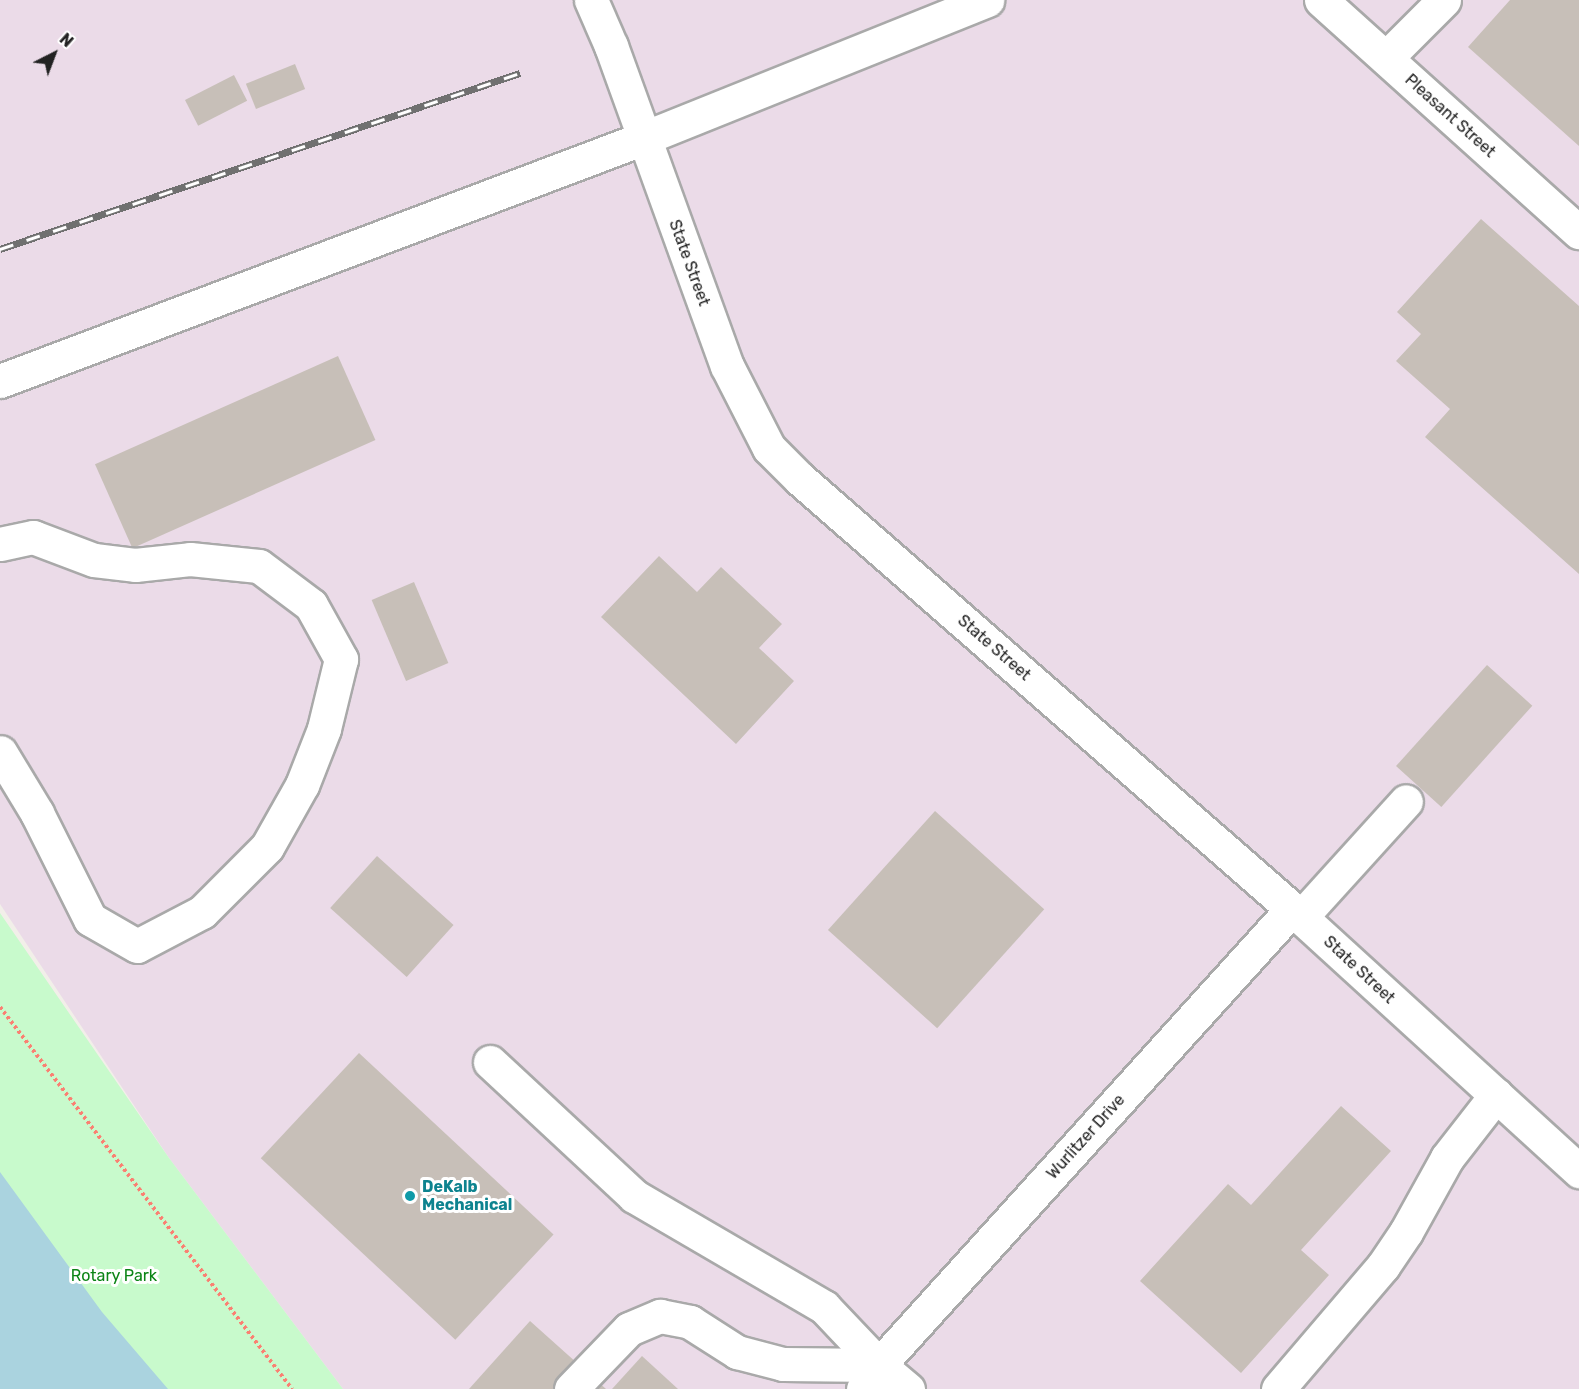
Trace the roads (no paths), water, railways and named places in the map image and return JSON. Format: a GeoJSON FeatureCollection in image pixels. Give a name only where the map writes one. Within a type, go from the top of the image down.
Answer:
{"type":"FeatureCollection","features":[{"type":"Feature","properties":{"kind":"street","name":"State Street"},"geometry":{"type":"LineString","coordinates":[[591,0],[727,366],[769,448],[800,479],[1297,913],[1579,1171]]}},
{"type":"Feature","properties":{"kind":"street"},"geometry":{"type":"LineString","coordinates":[[0,381],[644,138],[987,0]]}},
{"type":"Feature","properties":{"kind":"street","name":"Pleasant Street"},"geometry":{"type":"LineString","coordinates":[[1321,0],[1579,232]]}},
{"type":"Feature","properties":{"kind":"street"},"geometry":{"type":"LineString","coordinates":[[1386,58],[1444,0]]}},
{"type":"Feature","properties":{"kind":"street"},"geometry":{"type":"LineString","coordinates":[[0,544],[33,537],[94,560],[135,565],[190,559],[259,567],[311,605],[341,659],[324,729],[302,784],[267,847],[202,912],[137,946],[90,919],[37,813],[0,752]]}},
{"type":"Feature","properties":{"kind":"street","name":"Wurlitzer Drive"},"geometry":{"type":"LineString","coordinates":[[871,1377],[1297,913],[1406,801]]}},
{"type":"Feature","properties":{"kind":"street"},"geometry":{"type":"LineString","coordinates":[[490,1062],[634,1196],[824,1307],[871,1377]]}},
{"type":"Feature","properties":{"kind":"street"},"geometry":{"type":"LineString","coordinates":[[1278,1389],[1383,1266],[1406,1232],[1447,1158],[1496,1095]]}},
{"type":"Feature","properties":{"kind":"street"},"geometry":{"type":"LineString","coordinates":[[571,1389],[629,1329],[660,1316],[690,1322],[738,1352],[783,1364],[871,1377],[908,1389]]}},
{"type":"Feature","properties":{"kind":"water"},"geometry":{"type":"Polygon","coordinates":[[[0,1172],[102,1312],[168,1389],[0,1389],[0,1172]]]}},
{"type":"Feature","properties":{"kind":"railway"},"geometry":{"type":"LineString","coordinates":[[0,249],[520,73]]}},
{"type":"Feature","properties":{"kind":"place","name":"DeKalb Mechanical"},"geometry":{"type":"Point","coordinates":[410,1196]}},
{"type":"Feature","properties":{"kind":"park label","name":"Rotary Park"},"geometry":{"type":"Point","coordinates":[114,1276]}}]}
